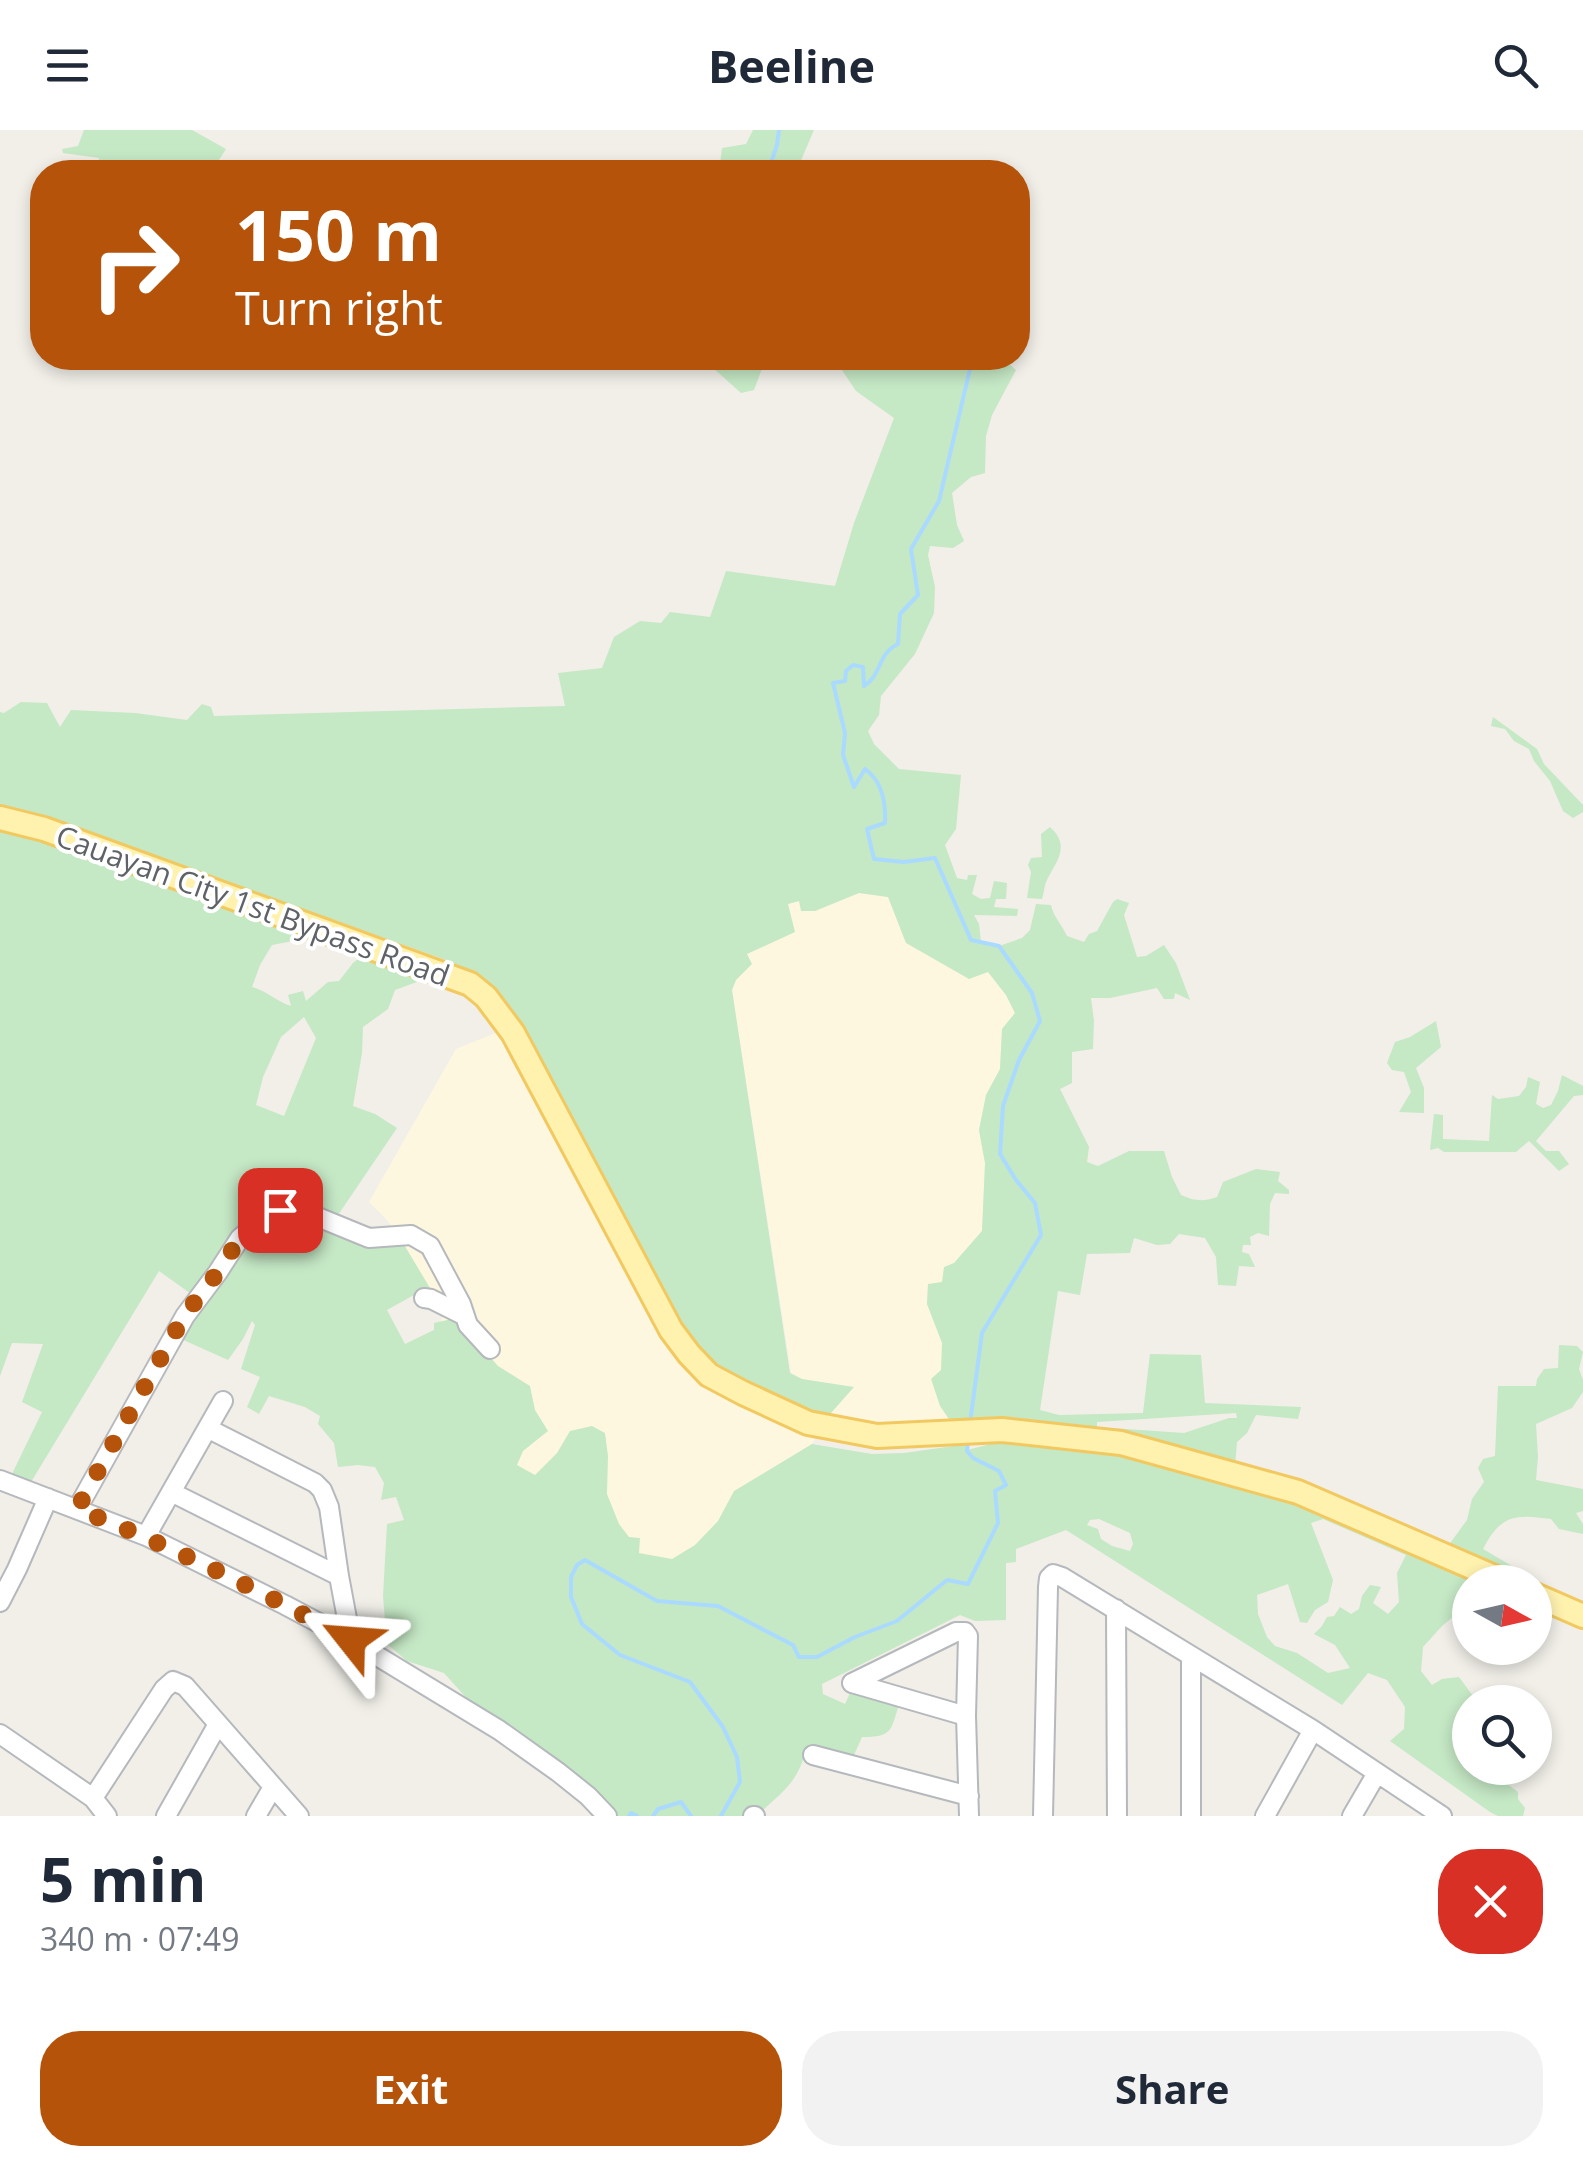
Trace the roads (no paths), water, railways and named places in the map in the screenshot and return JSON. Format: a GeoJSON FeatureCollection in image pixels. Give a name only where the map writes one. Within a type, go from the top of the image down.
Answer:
{"type":"FeatureCollection","features":[{"type":"Feature","properties":{"kind":"main road","name":"Cauayan City 1st Bypass Road"},"geometry":{"type":"LineString","coordinates":[[0,818],[44,829],[470,984],[486,997],[513,1033],[672,1330],[709,1375],[743,1394],[808,1423],[877,1436],[1002,1430],[1122,1443],[1314,1498],[1467,1565]]}},
{"type":"Feature","properties":{"kind":"main road"},"geometry":{"type":"LineString","coordinates":[[1552,1602],[1583,1616]]}},
{"type":"Feature","properties":{"kind":"street"},"geometry":{"type":"LineString","coordinates":[[77,1509],[184,1316],[240,1238],[268,1214],[303,1211],[369,1238],[411,1235],[430,1246],[468,1325],[490,1349]]}},
{"type":"Feature","properties":{"kind":"street"},"geometry":{"type":"LineString","coordinates":[[424,1298],[465,1316]]}},
{"type":"Feature","properties":{"kind":"street"},"geometry":{"type":"LineString","coordinates":[[146,1536],[223,1402]]}},
{"type":"Feature","properties":{"kind":"street"},"geometry":{"type":"LineString","coordinates":[[209,1429],[322,1490],[329,1507],[351,1640]]}},
{"type":"Feature","properties":{"kind":"street"},"geometry":{"type":"LineString","coordinates":[[0,1480],[146,1536],[351,1640],[498,1730],[558,1772],[607,1816]]}},
{"type":"Feature","properties":{"kind":"street"},"geometry":{"type":"LineString","coordinates":[[171,1492],[338,1576]]}},
{"type":"Feature","properties":{"kind":"street"},"geometry":{"type":"LineString","coordinates":[[0,1602],[48,1498]]}},
{"type":"Feature","properties":{"kind":"street"},"geometry":{"type":"LineString","coordinates":[[1043,1816],[1049,1578],[1053,1574],[1313,1730],[1438,1815]]}},
{"type":"Feature","properties":{"kind":"street"},"geometry":{"type":"LineString","coordinates":[[1116,1609],[1117,1816]]}},
{"type":"Feature","properties":{"kind":"street"},"geometry":{"type":"LineString","coordinates":[[966,1716],[852,1683],[960,1631],[968,1636],[969,1816]]}},
{"type":"Feature","properties":{"kind":"street"},"geometry":{"type":"LineString","coordinates":[[1191,1657],[1191,1816]]}},
{"type":"Feature","properties":{"kind":"street"},"geometry":{"type":"LineString","coordinates":[[93,1798],[169,1683],[179,1682],[300,1816]]}},
{"type":"Feature","properties":{"kind":"street"},"geometry":{"type":"LineString","coordinates":[[166,1816],[218,1724]]}},
{"type":"Feature","properties":{"kind":"street"},"geometry":{"type":"LineString","coordinates":[[1265,1816],[1313,1730]]}},
{"type":"Feature","properties":{"kind":"street"},"geometry":{"type":"LineString","coordinates":[[3,1743],[93,1798],[107,1816]]}},
{"type":"Feature","properties":{"kind":"street"},"geometry":{"type":"LineString","coordinates":[[813,1755],[969,1796]]}},
{"type":"Feature","properties":{"kind":"street"},"geometry":{"type":"LineString","coordinates":[[1352,1816],[1377,1773]]}},
{"type":"Feature","properties":{"kind":"street"},"geometry":{"type":"LineString","coordinates":[[256,1816],[273,1787]]}},
{"type":"Feature","properties":{"kind":"waterway"},"geometry":{"type":"LineString","coordinates":[[772,160],[779,130]]}},
{"type":"Feature","properties":{"kind":"waterway"},"geometry":{"type":"LineString","coordinates":[[970,370],[939,501],[911,549],[918,595],[900,614],[898,644],[886,653],[864,686],[863,667],[853,665],[846,671],[845,681],[833,683],[845,733],[843,755],[854,787],[865,769],[876,780],[884,801],[885,823],[867,829],[874,859],[904,862],[935,858],[971,940],[999,946],[1032,993],[1040,1021],[1019,1060],[1003,1106],[1000,1154],[1035,1203],[1041,1235],[982,1333],[970,1423]]}},
{"type":"Feature","properties":{"kind":"waterway"},"geometry":{"type":"LineString","coordinates":[[721,1816],[740,1782],[737,1757],[723,1727],[690,1682],[620,1655],[582,1624],[571,1597],[571,1577],[577,1565],[585,1560],[657,1601],[718,1606],[793,1645],[799,1657],[817,1657],[897,1621],[947,1580],[968,1584],[998,1523],[995,1491],[1006,1485],[999,1471],[973,1458],[967,1451],[968,1442]]}},
{"type":"Feature","properties":{"kind":"waterway"},"geometry":{"type":"LineString","coordinates":[[653,1816],[658,1809],[681,1802],[691,1816]]}},
{"type":"Feature","properties":{"kind":"waterway"},"geometry":{"type":"LineString","coordinates":[[629,1816],[637,1816]]}}]}
